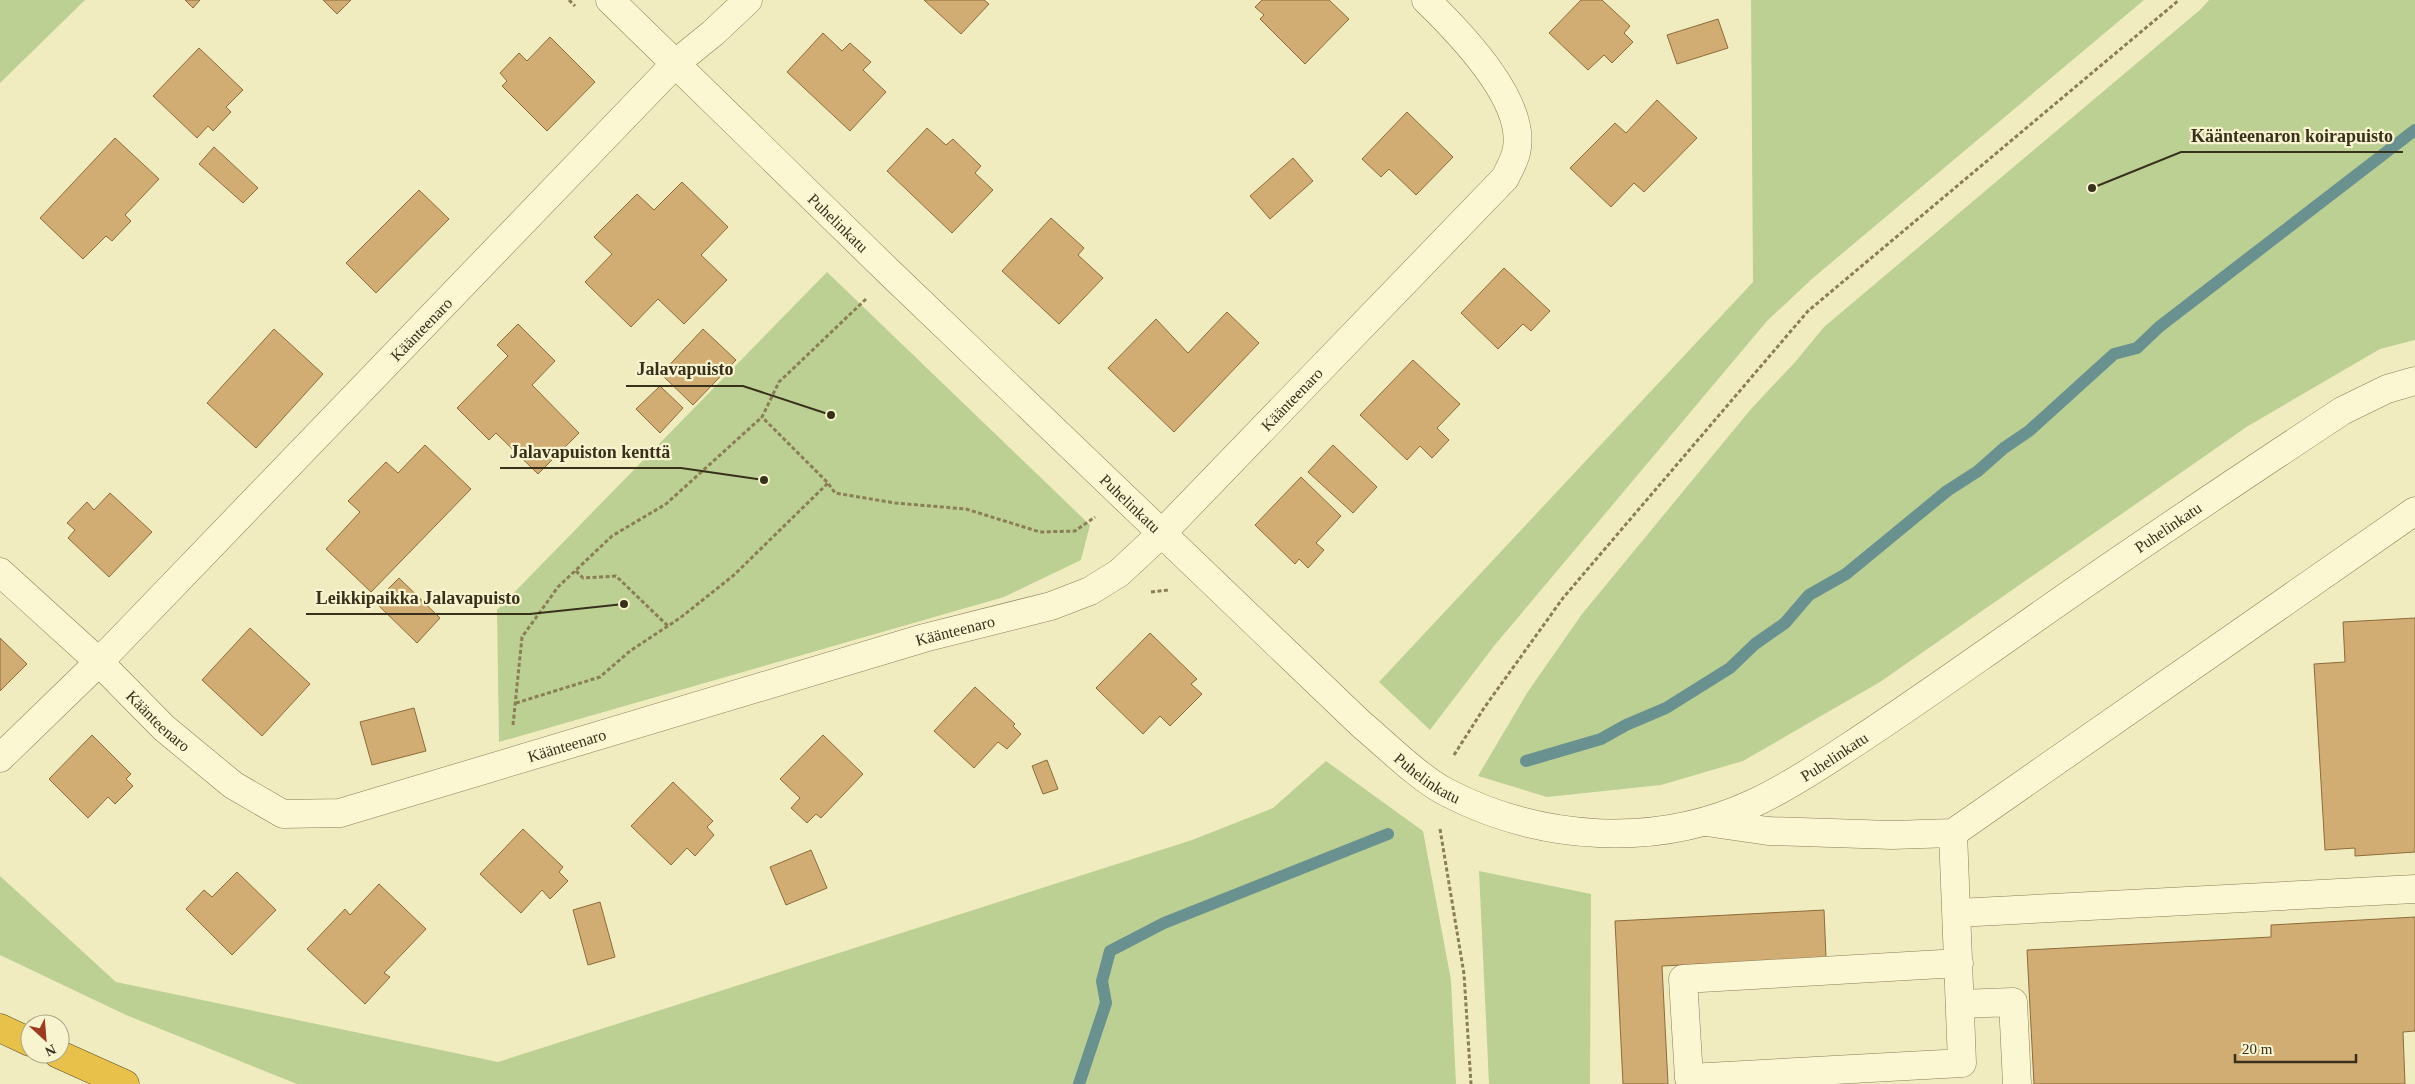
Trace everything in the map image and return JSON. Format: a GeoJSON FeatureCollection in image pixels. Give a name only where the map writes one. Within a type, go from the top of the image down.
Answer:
{"type":"FeatureCollection","features":[{"type":"Feature","properties":{"kind":"highway"},"geometry":{"type":"LineString","coordinates":[[0,1028],[20,1037]]}},
{"type":"Feature","properties":{"kind":"highway"},"geometry":{"type":"LineString","coordinates":[[70,1059],[125,1084]]}},
{"type":"Feature","properties":{"kind":"street","name":"Puhelinkatu"},"geometry":{"type":"LineString","coordinates":[[610,0],[895,277],[1361,724],[1443,791],[1502,816],[1537,826],[1608,834],[1651,832],[1704,822],[1753,804],[1804,776],[1909,707],[2017,631],[2342,411],[2387,389],[2415,381]]}},
{"type":"Feature","properties":{"kind":"street","name":"Käänteenaro"},"geometry":{"type":"LineString","coordinates":[[99,662],[676,63],[748,0]]}},
{"type":"Feature","properties":{"kind":"street","name":"Käänteenaro"},"geometry":{"type":"LineString","coordinates":[[0,572],[99,662],[171,734],[233,785],[283,814],[340,813],[924,638],[1051,606],[1090,590],[1119,573],[1163,532],[1505,178],[1516,153],[1518,133],[1511,110],[1498,82],[1480,58],[1426,0]]}},
{"type":"Feature","properties":{"kind":"street"},"geometry":{"type":"LineString","coordinates":[[1704,822],[1768,831],[1892,835],[1954,833],[2415,510]]}},
{"type":"Feature","properties":{"kind":"street"},"geometry":{"type":"LineString","coordinates":[[0,758],[99,662]]}},
{"type":"Feature","properties":{"kind":"street"},"geometry":{"type":"LineString","coordinates":[[1954,833],[1956,913],[1959,963],[1962,1063],[1689,1078],[1683,979],[1959,963]]}},
{"type":"Feature","properties":{"kind":"street"},"geometry":{"type":"LineString","coordinates":[[1956,913],[2415,889]]}},
{"type":"Feature","properties":{"kind":"street"},"geometry":{"type":"LineString","coordinates":[[1960,1004],[2013,1002],[2017,1084]]}},
{"type":"Feature","properties":{"kind":"path"},"geometry":{"type":"LineString","coordinates":[[1456,751],[1563,598],[1808,311],[2179,0]]}},
{"type":"Feature","properties":{"kind":"path"},"geometry":{"type":"LineString","coordinates":[[509,763],[522,637],[558,587],[612,536],[666,504],[762,417],[779,382],[861,304]]}},
{"type":"Feature","properties":{"kind":"path"},"geometry":{"type":"LineString","coordinates":[[762,417],[828,483],[835,493],[895,503],[966,509],[1040,532],[1075,531],[1099,514]]}},
{"type":"Feature","properties":{"kind":"path"},"geometry":{"type":"LineString","coordinates":[[516,703],[600,677],[630,651],[668,626],[734,575],[828,483]]}},
{"type":"Feature","properties":{"kind":"path"},"geometry":{"type":"LineString","coordinates":[[576,570],[583,578],[616,576],[668,626]]}},
{"type":"Feature","properties":{"kind":"path"},"geometry":{"type":"LineString","coordinates":[[1439,820],[1464,974],[1471,1084]]}},
{"type":"Feature","properties":{"kind":"green space"},"geometry":{"type":"Polygon","coordinates":[[[0,0],[85,0],[0,83],[0,0]]]}},
{"type":"Feature","properties":{"kind":"green space"},"geometry":{"type":"Polygon","coordinates":[[[1751,0],[2144,0],[1813,278],[1767,321],[1494,646],[1430,730],[1379,682],[1753,282],[1751,0]]]}},
{"type":"Feature","properties":{"kind":"green space"},"geometry":{"type":"Polygon","coordinates":[[[2209,0],[2415,0],[2415,340],[2380,349],[2248,426],[1880,682],[1743,761],[1661,785],[1547,797],[1478,776],[1527,693],[1582,614],[1751,409],[1796,361],[1824,327],[2201,9],[2209,0]]]}},
{"type":"Feature","properties":{"kind":"green space"},"geometry":{"type":"Polygon","coordinates":[[[827,272],[1090,525],[1081,560],[1004,597],[499,742],[497,610],[827,272]]]}},
{"type":"Feature","properties":{"kind":"green space"},"geometry":{"type":"Polygon","coordinates":[[[1326,761],[1423,831],[1451,980],[1456,1084],[297,1084],[126,1015],[0,955],[0,876],[116,982],[498,1062],[1192,840],[1273,808],[1326,761]]]}},
{"type":"Feature","properties":{"kind":"green space"},"geometry":{"type":"Polygon","coordinates":[[[1479,871],[1591,894],[1590,1084],[1489,1084],[1479,871]]]}},
{"type":"Feature","properties":{"kind":"building"},"geometry":{"type":"Polygon","coordinates":[[[185,0],[200,0],[193,8],[185,0]]]}},
{"type":"Feature","properties":{"kind":"building"},"geometry":{"type":"Polygon","coordinates":[[[323,0],[351,0],[337,14],[323,0]]]}},
{"type":"Feature","properties":{"kind":"building"},"geometry":{"type":"Polygon","coordinates":[[[924,0],[984,0],[989,4],[961,34],[924,0]]]}},
{"type":"Feature","properties":{"kind":"building"},"geometry":{"type":"Polygon","coordinates":[[[1262,0],[1329,0],[1349,19],[1305,64],[1260,19],[1264,15],[1255,7],[1262,0]]]}},
{"type":"Feature","properties":{"kind":"building"},"geometry":{"type":"Polygon","coordinates":[[[1581,0],[1602,0],[1630,26],[1624,33],[1633,42],[1612,63],[1604,55],[1588,70],[1549,33],[1581,0]]]}},
{"type":"Feature","properties":{"kind":"building"},"geometry":{"type":"Polygon","coordinates":[[[1718,19],[1728,48],[1677,64],[1667,35],[1718,19]]]}},
{"type":"Feature","properties":{"kind":"building"},"geometry":{"type":"Polygon","coordinates":[[[823,33],[842,51],[850,43],[871,62],[863,70],[886,92],[850,131],[787,72],[823,33]]]}},
{"type":"Feature","properties":{"kind":"building"},"geometry":{"type":"Polygon","coordinates":[[[550,37],[595,82],[547,131],[502,86],[507,81],[500,73],[519,53],[527,61],[550,37]]]}},
{"type":"Feature","properties":{"kind":"building"},"geometry":{"type":"Polygon","coordinates":[[[199,48],[243,90],[226,107],[231,112],[213,131],[208,126],[197,138],[153,96],[199,48]]]}},
{"type":"Feature","properties":{"kind":"building"},"geometry":{"type":"Polygon","coordinates":[[[1657,100],[1697,138],[1644,192],[1634,183],[1611,207],[1570,168],[1615,123],[1626,133],[1657,100]]]}},
{"type":"Feature","properties":{"kind":"building"},"geometry":{"type":"Polygon","coordinates":[[[1407,112],[1453,157],[1416,195],[1389,169],[1381,177],[1362,159],[1407,112]]]}},
{"type":"Feature","properties":{"kind":"building"},"geometry":{"type":"Polygon","coordinates":[[[927,128],[946,145],[953,139],[981,166],[975,173],[993,190],[952,233],[887,171],[927,128]]]}},
{"type":"Feature","properties":{"kind":"building"},"geometry":{"type":"Polygon","coordinates":[[[115,138],[159,179],[125,215],[131,221],[112,241],[106,236],[83,259],[40,218],[115,138]]]}},
{"type":"Feature","properties":{"kind":"building"},"geometry":{"type":"Polygon","coordinates":[[[214,147],[258,188],[243,203],[199,164],[214,147]]]}},
{"type":"Feature","properties":{"kind":"building"},"geometry":{"type":"Polygon","coordinates":[[[1293,158],[1313,181],[1270,219],[1250,196],[1293,158]]]}},
{"type":"Feature","properties":{"kind":"building"},"geometry":{"type":"Polygon","coordinates":[[[682,182],[728,227],[701,255],[727,280],[684,324],[658,299],[631,327],[585,282],[612,254],[594,237],[637,194],[654,210],[682,182]]]}},
{"type":"Feature","properties":{"kind":"building"},"geometry":{"type":"Polygon","coordinates":[[[419,190],[449,219],[376,293],[346,263],[419,190]]]}},
{"type":"Feature","properties":{"kind":"building"},"geometry":{"type":"Polygon","coordinates":[[[1051,218],[1084,248],[1078,255],[1103,278],[1059,324],[1002,271],[1051,218]]]}},
{"type":"Feature","properties":{"kind":"building"},"geometry":{"type":"Polygon","coordinates":[[[1504,268],[1550,311],[1531,331],[1523,324],[1498,349],[1461,313],[1504,268]]]}},
{"type":"Feature","properties":{"kind":"building"},"geometry":{"type":"Polygon","coordinates":[[[1227,312],[1259,343],[1174,432],[1108,368],[1156,319],[1188,353],[1227,312]]]}},
{"type":"Feature","properties":{"kind":"building"},"geometry":{"type":"Polygon","coordinates":[[[518,324],[555,361],[532,385],[579,433],[538,474],[496,433],[489,440],[457,408],[508,356],[497,345],[518,324]]]}},
{"type":"Feature","properties":{"kind":"building"},"geometry":{"type":"Polygon","coordinates":[[[274,329],[323,374],[256,448],[207,403],[274,329]]]}},
{"type":"Feature","properties":{"kind":"building"},"geometry":{"type":"Polygon","coordinates":[[[703,329],[736,360],[693,405],[661,374],[703,329]]]}},
{"type":"Feature","properties":{"kind":"building"},"geometry":{"type":"Polygon","coordinates":[[[1413,360],[1460,404],[1437,428],[1449,440],[1432,458],[1420,446],[1407,460],[1360,415],[1413,360]]]}},
{"type":"Feature","properties":{"kind":"building"},"geometry":{"type":"Polygon","coordinates":[[[660,386],[683,408],[660,433],[636,409],[660,386]]]}},
{"type":"Feature","properties":{"kind":"building"},"geometry":{"type":"Polygon","coordinates":[[[425,445],[471,489],[371,592],[326,549],[360,512],[348,501],[386,462],[398,473],[425,445]]]}},
{"type":"Feature","properties":{"kind":"building"},"geometry":{"type":"Polygon","coordinates":[[[1333,445],[1377,487],[1353,513],[1308,472],[1333,445]]]}},
{"type":"Feature","properties":{"kind":"building"},"geometry":{"type":"Polygon","coordinates":[[[1301,477],[1341,516],[1316,543],[1324,550],[1308,568],[1299,559],[1295,564],[1255,525],[1301,477]]]}},
{"type":"Feature","properties":{"kind":"building"},"geometry":{"type":"Polygon","coordinates":[[[110,493],[152,532],[109,577],[68,538],[75,530],[67,523],[87,502],[94,510],[110,493]]]}},
{"type":"Feature","properties":{"kind":"building"},"geometry":{"type":"Polygon","coordinates":[[[399,578],[440,618],[417,643],[375,602],[399,578]]]}},
{"type":"Feature","properties":{"kind":"building"},"geometry":{"type":"Polygon","coordinates":[[[2415,618],[2415,852],[2355,856],[2355,848],[2325,850],[2314,664],[2345,662],[2343,622],[2415,618]]]}},
{"type":"Feature","properties":{"kind":"building"},"geometry":{"type":"Polygon","coordinates":[[[250,628],[310,684],[262,736],[202,680],[250,628]]]}},
{"type":"Feature","properties":{"kind":"building"},"geometry":{"type":"Polygon","coordinates":[[[1150,633],[1197,679],[1191,684],[1202,694],[1170,726],[1160,716],[1143,734],[1096,688],[1150,633]]]}},
{"type":"Feature","properties":{"kind":"building"},"geometry":{"type":"Polygon","coordinates":[[[0,638],[27,664],[0,691],[0,638]]]}},
{"type":"Feature","properties":{"kind":"building"},"geometry":{"type":"Polygon","coordinates":[[[975,687],[1015,724],[1013,726],[1021,734],[1007,749],[998,742],[974,768],[934,731],[975,687]]]}},
{"type":"Feature","properties":{"kind":"building"},"geometry":{"type":"Polygon","coordinates":[[[414,708],[426,751],[372,765],[360,722],[414,708]]]}},
{"type":"Feature","properties":{"kind":"building"},"geometry":{"type":"Polygon","coordinates":[[[92,735],[131,774],[126,779],[133,786],[115,804],[108,797],[88,818],[49,779],[92,735]]]}},
{"type":"Feature","properties":{"kind":"building"},"geometry":{"type":"Polygon","coordinates":[[[823,735],[863,774],[821,818],[816,814],[807,823],[791,808],[800,798],[780,779],[823,735]]]}},
{"type":"Feature","properties":{"kind":"building"},"geometry":{"type":"Polygon","coordinates":[[[1047,760],[1058,789],[1043,794],[1032,766],[1047,760]]]}},
{"type":"Feature","properties":{"kind":"building"},"geometry":{"type":"Polygon","coordinates":[[[673,782],[713,821],[707,827],[714,835],[695,856],[687,848],[671,865],[631,826],[673,782]]]}},
{"type":"Feature","properties":{"kind":"building"},"geometry":{"type":"Polygon","coordinates":[[[523,829],[563,867],[559,872],[568,881],[550,899],[542,890],[521,913],[480,874],[523,829]]]}},
{"type":"Feature","properties":{"kind":"building"},"geometry":{"type":"Polygon","coordinates":[[[811,850],[827,888],[786,905],[770,867],[811,850]]]}},
{"type":"Feature","properties":{"kind":"building"},"geometry":{"type":"Polygon","coordinates":[[[237,872],[276,910],[232,955],[186,909],[204,890],[212,897],[237,872]]]}},
{"type":"Feature","properties":{"kind":"building"},"geometry":{"type":"Polygon","coordinates":[[[379,884],[426,929],[384,973],[390,977],[365,1004],[307,949],[345,909],[350,915],[379,884]]]}},
{"type":"Feature","properties":{"kind":"building"},"geometry":{"type":"Polygon","coordinates":[[[600,902],[615,957],[588,965],[573,910],[600,902]]]}},
{"type":"Feature","properties":{"kind":"building"},"geometry":{"type":"Polygon","coordinates":[[[1824,910],[1826,958],[1662,966],[1668,1084],[1623,1084],[1615,921],[1824,910]]]}},
{"type":"Feature","properties":{"kind":"building"},"geometry":{"type":"Polygon","coordinates":[[[2415,917],[2415,1031],[2403,1032],[2405,1084],[2034,1084],[2027,950],[2271,937],[2271,925],[2415,917]]]}},
{"type":"Feature","properties":{"kind":"waterway"},"geometry":{"type":"LineString","coordinates":[[1526,761],[1601,739],[1626,725],[1666,708],[1730,668],[1755,644],[1785,623],[1809,595],[1846,574],[1947,491],[1978,471],[2004,448],[2029,431],[2114,354],[2137,348],[2159,327],[2415,130]]}},
{"type":"Feature","properties":{"kind":"waterway"},"geometry":{"type":"LineString","coordinates":[[1079,1084],[1106,1003],[1102,981],[1110,951],[1164,923],[1388,834]]}},
{"type":"Feature","properties":{"kind":"place","name":"Käänteenaron koirapuisto"},"geometry":{"type":"Point","coordinates":[2092,188]}},
{"type":"Feature","properties":{"kind":"place","name":"Jalavapuisto"},"geometry":{"type":"Point","coordinates":[831,415]}},
{"type":"Feature","properties":{"kind":"place","name":"Jalavapuiston kenttä"},"geometry":{"type":"Point","coordinates":[764,480]}},
{"type":"Feature","properties":{"kind":"place","name":"Leikkipaikka Jalavapuisto"},"geometry":{"type":"Point","coordinates":[624,604]}}]}
